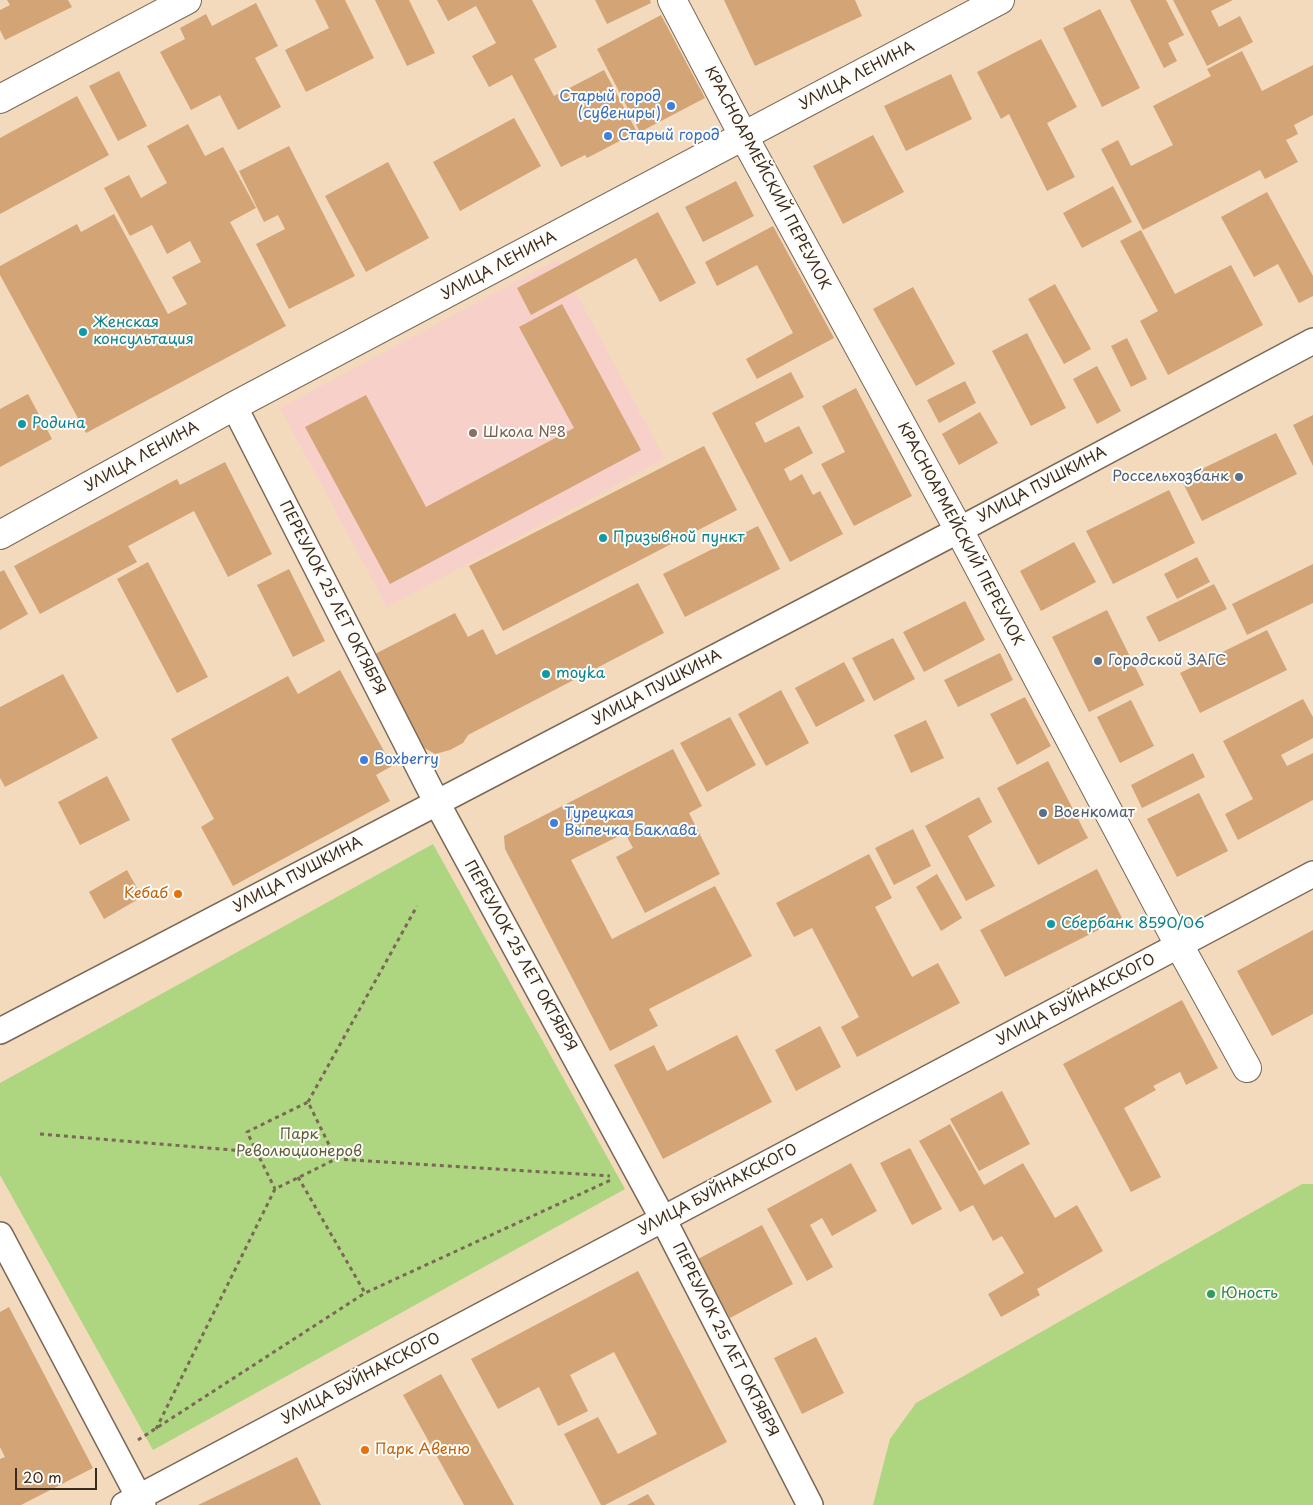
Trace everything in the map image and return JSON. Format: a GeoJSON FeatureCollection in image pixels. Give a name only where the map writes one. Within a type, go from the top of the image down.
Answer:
{"type":"FeatureCollection","features":[{"type":"Feature","properties":{"kind":"street","name":"КРАСНОАРМЕЙСКИЙ ПЕРЕУЛОК"},"geometry":{"type":"LineString","coordinates":[[672,0],[1179,945],[1247,1068]]}},
{"type":"Feature","properties":{"kind":"street","name":"УЛИЦА ЛЕНИНА"},"geometry":{"type":"LineString","coordinates":[[0,535],[234,406],[1000,0]]}},
{"type":"Feature","properties":{"kind":"street"},"geometry":{"type":"LineString","coordinates":[[0,99],[181,1]]}},
{"type":"Feature","properties":{"kind":"street","name":"УЛИЦА ПУШКИНА"},"geometry":{"type":"LineString","coordinates":[[0,1031],[958,530],[1313,341]]}},
{"type":"Feature","properties":{"kind":"street","name":"ПЕРЕУЛОК 25 ЛЕТ ОКТЯБРЯ"},"geometry":{"type":"LineString","coordinates":[[234,406],[437,803],[663,1219],[810,1505]]}},
{"type":"Feature","properties":{"kind":"street","name":"УЛИЦА БУЙНАКСКОГО"},"geometry":{"type":"LineString","coordinates":[[135,1502],[1313,874]]}},
{"type":"Feature","properties":{"kind":"street"},"geometry":{"type":"LineString","coordinates":[[0,1235],[116,1453],[135,1502]]}},
{"type":"Feature","properties":{"kind":"path"},"geometry":{"type":"LineString","coordinates":[[276,1189],[247,1132],[308,1102],[417,906]]}},
{"type":"Feature","properties":{"kind":"path"},"geometry":{"type":"LineString","coordinates":[[308,1102],[336,1159]]}},
{"type":"Feature","properties":{"kind":"path"},"geometry":{"type":"LineString","coordinates":[[40,1134],[257,1152]]}},
{"type":"Feature","properties":{"kind":"path"},"geometry":{"type":"LineString","coordinates":[[116,1453],[156,1430],[365,1293],[618,1177],[336,1159],[276,1189],[156,1430]]}},
{"type":"Feature","properties":{"kind":"path"},"geometry":{"type":"LineString","coordinates":[[298,1177],[365,1293]]}},
{"type":"Feature","properties":{"kind":"shaded area","name":"Школа №8"},"geometry":{"type":"Polygon","coordinates":[[[558,259],[665,459],[387,607],[280,408],[558,259]]]}},
{"type":"Feature","properties":{"kind":"green space","name":"Парк Революционеров"},"geometry":{"type":"Polygon","coordinates":[[[433,844],[625,1189],[153,1450],[0,1175],[0,1083],[433,844]]]}},
{"type":"Feature","properties":{"kind":"green space","name":"Юность"},"geometry":{"type":"Polygon","coordinates":[[[1302,1184],[1313,1184],[1313,1505],[873,1505],[890,1439],[916,1403],[1302,1184]]]}},
{"type":"Feature","properties":{"kind":"building"},"geometry":{"type":"Polygon","coordinates":[[[7,0],[68,0],[72,7],[5,40],[0,30],[0,10],[10,5],[7,0]]]}},
{"type":"Feature","properties":{"kind":"building"},"geometry":{"type":"Polygon","coordinates":[[[315,0],[345,0],[374,58],[306,92],[285,50],[329,28],[315,0]]]}},
{"type":"Feature","properties":{"kind":"building"},"geometry":{"type":"Polygon","coordinates":[[[375,0],[409,0],[435,53],[407,66],[375,0]]]}},
{"type":"Feature","properties":{"kind":"building"},"geometry":{"type":"Polygon","coordinates":[[[437,0],[532,0],[557,47],[534,59],[554,96],[604,70],[637,132],[587,158],[585,155],[561,167],[512,75],[489,87],[472,56],[496,43],[476,6],[448,21],[437,0]]]}},
{"type":"Feature","properties":{"kind":"building"},"geometry":{"type":"Polygon","coordinates":[[[595,0],[650,0],[651,3],[607,24],[595,0]]]}},
{"type":"Feature","properties":{"kind":"building"},"geometry":{"type":"Polygon","coordinates":[[[724,0],[855,0],[862,16],[755,66],[724,0]]]}},
{"type":"Feature","properties":{"kind":"building"},"geometry":{"type":"Polygon","coordinates":[[[1130,0],[1166,0],[1184,35],[1168,43],[1177,61],[1164,68],[1130,0]]]}},
{"type":"Feature","properties":{"kind":"building"},"geometry":{"type":"Polygon","coordinates":[[[1173,0],[1233,0],[1211,11],[1219,27],[1240,16],[1253,42],[1207,66],[1173,0]]]}},
{"type":"Feature","properties":{"kind":"building"},"geometry":{"type":"Polygon","coordinates":[[[256,3],[278,46],[255,58],[281,107],[238,130],[220,95],[191,110],[160,52],[185,39],[180,28],[206,14],[212,26],[256,3]]]}},
{"type":"Feature","properties":{"kind":"building"},"geometry":{"type":"Polygon","coordinates":[[[1100,9],[1140,88],[1102,107],[1063,28],[1100,9]]]}},
{"type":"Feature","properties":{"kind":"building"},"geometry":{"type":"Polygon","coordinates":[[[661,15],[705,98],[640,132],[597,49],[661,15]]]}},
{"type":"Feature","properties":{"kind":"building"},"geometry":{"type":"Polygon","coordinates":[[[1041,39],[1077,107],[1047,123],[1075,177],[1047,191],[1009,114],[1001,119],[977,72],[1041,39]]]}},
{"type":"Feature","properties":{"kind":"building"},"geometry":{"type":"Polygon","coordinates":[[[1242,51],[1262,91],[1313,65],[1313,115],[1294,125],[1298,134],[1286,140],[1298,162],[1265,179],[1260,170],[1143,230],[1101,149],[1118,140],[1131,166],[1173,145],[1153,106],[1211,76],[1207,69],[1242,51]]]}},
{"type":"Feature","properties":{"kind":"building"},"geometry":{"type":"Polygon","coordinates":[[[119,71],[147,126],[118,141],[89,86],[119,71]]]}},
{"type":"Feature","properties":{"kind":"building"},"geometry":{"type":"Polygon","coordinates":[[[951,74],[972,119],[906,151],[884,106],[951,74]]]}},
{"type":"Feature","properties":{"kind":"building"},"geometry":{"type":"Polygon","coordinates":[[[77,96],[109,155],[0,214],[0,138],[77,96]]]}},
{"type":"Feature","properties":{"kind":"building"},"geometry":{"type":"Polygon","coordinates":[[[514,118],[541,166],[460,211],[433,162],[514,118]]]}},
{"type":"Feature","properties":{"kind":"building"},"geometry":{"type":"Polygon","coordinates":[[[188,124],[205,156],[223,147],[256,208],[230,222],[286,326],[86,433],[0,275],[0,266],[77,224],[81,232],[114,214],[168,314],[187,304],[172,277],[201,262],[190,241],[167,254],[152,225],[130,236],[104,188],[129,175],[141,198],[167,183],[147,146],[188,124]]]}},
{"type":"Feature","properties":{"kind":"building"},"geometry":{"type":"Polygon","coordinates":[[[873,135],[904,192],[843,224],[813,166],[873,135]]]}},
{"type":"Feature","properties":{"kind":"building"},"geometry":{"type":"Polygon","coordinates":[[[289,146],[355,276],[289,309],[256,244],[285,229],[278,215],[264,222],[239,171],[289,146]]]}},
{"type":"Feature","properties":{"kind":"building"},"geometry":{"type":"Polygon","coordinates":[[[388,162],[429,238],[366,272],[325,196],[388,162]]]}},
{"type":"Feature","properties":{"kind":"building"},"geometry":{"type":"Polygon","coordinates":[[[736,181],[754,216],[703,242],[685,207],[736,181]]]}},
{"type":"Feature","properties":{"kind":"building"},"geometry":{"type":"Polygon","coordinates":[[[1113,186],[1132,222],[1082,248],[1063,213],[1113,186]]]}},
{"type":"Feature","properties":{"kind":"building"},"geometry":{"type":"Polygon","coordinates":[[[1267,192],[1313,276],[1313,296],[1299,303],[1278,264],[1254,277],[1221,217],[1267,192]]]}},
{"type":"Feature","properties":{"kind":"building"},"geometry":{"type":"Polygon","coordinates":[[[658,212],[696,283],[660,302],[636,258],[531,315],[517,288],[658,212]]]}},
{"type":"Feature","properties":{"kind":"building"},"geometry":{"type":"Polygon","coordinates":[[[773,226],[834,338],[757,379],[746,359],[793,333],[757,265],[717,286],[705,262],[773,226]]]}},
{"type":"Feature","properties":{"kind":"building"},"geometry":{"type":"Polygon","coordinates":[[[1141,230],[1175,294],[1231,265],[1263,325],[1168,375],[1140,321],[1158,311],[1120,241],[1141,230]]]}},
{"type":"Feature","properties":{"kind":"building"},"geometry":{"type":"Polygon","coordinates":[[[1055,284],[1091,349],[1064,364],[1028,299],[1055,284]]]}},
{"type":"Feature","properties":{"kind":"building"},"geometry":{"type":"Polygon","coordinates":[[[913,287],[955,364],[916,386],[873,309],[913,287]]]}},
{"type":"Feature","properties":{"kind":"building"},"geometry":{"type":"Polygon","coordinates":[[[562,304],[641,450],[390,584],[305,427],[366,395],[426,507],[574,428],[519,327],[562,304]]]}},
{"type":"Feature","properties":{"kind":"building"},"geometry":{"type":"Polygon","coordinates":[[[1027,333],[1066,408],[1031,426],[992,351],[1027,333]]]}},
{"type":"Feature","properties":{"kind":"building"},"geometry":{"type":"Polygon","coordinates":[[[1127,338],[1147,379],[1131,387],[1111,346],[1127,338]]]}},
{"type":"Feature","properties":{"kind":"building"},"geometry":{"type":"Polygon","coordinates":[[[1097,366],[1121,411],[1097,424],[1073,379],[1097,366]]]}},
{"type":"Feature","properties":{"kind":"building"},"geometry":{"type":"Polygon","coordinates":[[[791,372],[804,397],[755,423],[765,443],[799,426],[813,453],[784,469],[790,481],[802,474],[813,495],[820,491],[843,534],[790,562],[712,413],[791,372]]]}},
{"type":"Feature","properties":{"kind":"building"},"geometry":{"type":"Polygon","coordinates":[[[965,381],[976,403],[939,423],[927,400],[965,381]]]}},
{"type":"Feature","properties":{"kind":"building"},"geometry":{"type":"Polygon","coordinates":[[[856,388],[912,496],[854,526],[821,464],[845,452],[822,406],[856,388]]]}},
{"type":"Feature","properties":{"kind":"building","name":"Родина"},"geometry":{"type":"Polygon","coordinates":[[[28,394],[52,439],[0,467],[0,409],[28,394]]]}},
{"type":"Feature","properties":{"kind":"building"},"geometry":{"type":"Polygon","coordinates":[[[980,412],[998,443],[959,465],[942,434],[980,412]]]}},
{"type":"Feature","properties":{"kind":"building"},"geometry":{"type":"Polygon","coordinates":[[[1313,415],[1313,466],[1293,425],[1313,415]]]}},
{"type":"Feature","properties":{"kind":"building","name":"Россельхозбанк"},"geometry":{"type":"Polygon","coordinates":[[[1276,433],[1297,474],[1202,521],[1181,479],[1276,433]]]}},
{"type":"Feature","properties":{"kind":"building","name":"Призывной пункт"},"geometry":{"type":"Polygon","coordinates":[[[704,446],[737,510],[503,631],[469,566],[704,446]]]}},
{"type":"Feature","properties":{"kind":"building"},"geometry":{"type":"Polygon","coordinates":[[[225,462],[272,554],[228,577],[194,511],[128,546],[137,562],[40,614],[14,566],[177,479],[180,485],[225,462]]]}},
{"type":"Feature","properties":{"kind":"building"},"geometry":{"type":"Polygon","coordinates":[[[1169,490],[1195,543],[1113,584],[1086,531],[1169,490]]]}},
{"type":"Feature","properties":{"kind":"building"},"geometry":{"type":"Polygon","coordinates":[[[758,526],[780,569],[685,617],[663,574],[758,526]]]}},
{"type":"Feature","properties":{"kind":"building"},"geometry":{"type":"Polygon","coordinates":[[[1074,542],[1096,582],[1041,611],[1020,571],[1074,542]]]}},
{"type":"Feature","properties":{"kind":"building"},"geometry":{"type":"Polygon","coordinates":[[[1197,557],[1210,582],[1177,599],[1164,574],[1197,557]]]}},
{"type":"Feature","properties":{"kind":"building"},"geometry":{"type":"Polygon","coordinates":[[[148,562],[208,677],[177,693],[117,579],[148,562]]]}},
{"type":"Feature","properties":{"kind":"building"},"geometry":{"type":"Polygon","coordinates":[[[1313,564],[1313,603],[1247,635],[1232,604],[1313,564]]]}},
{"type":"Feature","properties":{"kind":"building"},"geometry":{"type":"Polygon","coordinates":[[[289,569],[325,641],[293,657],[257,585],[289,569]]]}},
{"type":"Feature","properties":{"kind":"building"},"geometry":{"type":"Polygon","coordinates":[[[4,570],[28,614],[0,630],[0,572],[4,570]]]}},
{"type":"Feature","properties":{"kind":"building"},"geometry":{"type":"Polygon","coordinates":[[[638,583],[664,633],[468,735],[463,743],[450,750],[435,754],[421,746],[373,655],[455,613],[468,637],[483,629],[496,655],[638,583]]]}},
{"type":"Feature","properties":{"kind":"building"},"geometry":{"type":"Polygon","coordinates":[[[1214,584],[1227,609],[1159,642],[1146,617],[1214,584]]]}},
{"type":"Feature","properties":{"kind":"building"},"geometry":{"type":"Polygon","coordinates":[[[965,601],[985,640],[924,672],[903,632],[965,601]]]}},
{"type":"Feature","properties":{"kind":"building","name":"Городской ЗАГС"},"geometry":{"type":"Polygon","coordinates":[[[1107,610],[1144,685],[1089,712],[1052,637],[1107,610]]]}},
{"type":"Feature","properties":{"kind":"building"},"geometry":{"type":"Polygon","coordinates":[[[1267,630],[1287,670],[1200,713],[1180,673],[1267,630]]]}},
{"type":"Feature","properties":{"kind":"building"},"geometry":{"type":"Polygon","coordinates":[[[893,638],[915,679],[874,701],[852,658],[893,638]]]}},
{"type":"Feature","properties":{"kind":"building"},"geometry":{"type":"Polygon","coordinates":[[[1000,653],[1013,680],[958,707],[944,680],[1000,653]]]}},
{"type":"Feature","properties":{"kind":"building"},"geometry":{"type":"Polygon","coordinates":[[[844,662],[865,701],[816,727],[795,688],[844,662]]]}},
{"type":"Feature","properties":{"kind":"building"},"geometry":{"type":"Polygon","coordinates":[[[340,670],[392,766],[376,775],[390,801],[233,886],[201,827],[214,819],[171,739],[288,676],[298,694],[340,670]]]}},
{"type":"Feature","properties":{"kind":"building"},"geometry":{"type":"Polygon","coordinates":[[[63,674],[98,738],[5,787],[0,778],[0,707],[63,674]]]}},
{"type":"Feature","properties":{"kind":"building"},"geometry":{"type":"Polygon","coordinates":[[[781,690],[809,743],[766,766],[738,714],[781,690]]]}},
{"type":"Feature","properties":{"kind":"building"},"geometry":{"type":"Polygon","coordinates":[[[1025,697],[1051,746],[1017,765],[990,714],[1025,697]]]}},
{"type":"Feature","properties":{"kind":"building"},"geometry":{"type":"Polygon","coordinates":[[[1303,699],[1313,717],[1313,738],[1281,755],[1287,766],[1313,753],[1313,800],[1238,840],[1225,814],[1253,799],[1223,741],[1303,699]]]}},
{"type":"Feature","properties":{"kind":"building"},"geometry":{"type":"Polygon","coordinates":[[[1131,700],[1154,746],[1120,763],[1097,717],[1131,700]]]}},
{"type":"Feature","properties":{"kind":"building"},"geometry":{"type":"Polygon","coordinates":[[[730,717],[756,765],[707,792],[680,743],[730,717]]]}},
{"type":"Feature","properties":{"kind":"building"},"geometry":{"type":"Polygon","coordinates":[[[926,720],[944,758],[911,773],[894,735],[926,720]]]}},
{"type":"Feature","properties":{"kind":"building"},"geometry":{"type":"Polygon","coordinates":[[[673,749],[702,806],[689,813],[720,874],[645,913],[616,857],[633,848],[625,833],[571,860],[612,939],[715,886],[752,956],[649,1009],[658,1026],[610,1051],[505,849],[504,836],[673,749]]]}},
{"type":"Feature","properties":{"kind":"building"},"geometry":{"type":"Polygon","coordinates":[[[1193,753],[1205,777],[1142,808],[1131,785],[1193,753]]]}},
{"type":"Feature","properties":{"kind":"building","name":"Военкомат"},"geometry":{"type":"Polygon","coordinates":[[[1048,761],[1088,838],[1038,865],[997,788],[1048,761]]]}},
{"type":"Feature","properties":{"kind":"building"},"geometry":{"type":"Polygon","coordinates":[[[107,776],[130,820],[80,845],[58,802],[107,776]]]}},
{"type":"Feature","properties":{"kind":"building"},"geometry":{"type":"Polygon","coordinates":[[[1199,793],[1228,851],[1177,877],[1147,819],[1199,793]]]}},
{"type":"Feature","properties":{"kind":"building"},"geometry":{"type":"Polygon","coordinates":[[[979,797],[992,822],[968,836],[995,886],[966,901],[925,826],[979,797]]]}},
{"type":"Feature","properties":{"kind":"building"},"geometry":{"type":"Polygon","coordinates":[[[913,829],[931,866],[894,885],[875,848],[913,829]]]}},
{"type":"Feature","properties":{"kind":"building"},"geometry":{"type":"Polygon","coordinates":[[[869,854],[892,898],[875,907],[912,977],[938,963],[960,1003],[857,1057],[841,1027],[859,1017],[812,928],[794,937],[776,903],[869,854]]]}},
{"type":"Feature","properties":{"kind":"building","name":"Сбербанк 8590/06"},"geometry":{"type":"Polygon","coordinates":[[[1097,869],[1122,918],[1005,977],[980,930],[1097,869]]]}},
{"type":"Feature","properties":{"kind":"building"},"geometry":{"type":"Polygon","coordinates":[[[127,870],[142,897],[104,919],[89,892],[127,870]]]}},
{"type":"Feature","properties":{"kind":"building"},"geometry":{"type":"Polygon","coordinates":[[[937,874],[962,918],[941,931],[916,887],[937,874]]]}},
{"type":"Feature","properties":{"kind":"building"},"geometry":{"type":"Polygon","coordinates":[[[1313,930],[1313,1014],[1272,1036],[1237,971],[1313,930]]]}},
{"type":"Feature","properties":{"kind":"building"},"geometry":{"type":"Polygon","coordinates":[[[1182,1000],[1218,1068],[1186,1085],[1180,1072],[1153,1086],[1156,1090],[1124,1108],[1161,1177],[1131,1192],[1063,1064],[1182,1000]]]}},
{"type":"Feature","properties":{"kind":"building"},"geometry":{"type":"Polygon","coordinates":[[[820,1026],[841,1067],[796,1091],[775,1050],[820,1026]]]}},
{"type":"Feature","properties":{"kind":"building"},"geometry":{"type":"Polygon","coordinates":[[[737,1035],[772,1102],[663,1159],[614,1065],[654,1045],[667,1071],[737,1035]]]}},
{"type":"Feature","properties":{"kind":"building"},"geometry":{"type":"Polygon","coordinates":[[[1002,1091],[1030,1144],[979,1171],[950,1119],[1002,1091]]]}},
{"type":"Feature","properties":{"kind":"building"},"geometry":{"type":"Polygon","coordinates":[[[950,1124],[984,1185],[1023,1163],[1055,1218],[1077,1205],[1103,1251],[1037,1289],[1040,1295],[1001,1317],[988,1294],[1024,1273],[1002,1236],[993,1241],[973,1205],[960,1212],[919,1141],[950,1124]]]}},
{"type":"Feature","properties":{"kind":"building"},"geometry":{"type":"Polygon","coordinates":[[[910,1148],[942,1209],[912,1225],[880,1163],[910,1148]]]}},
{"type":"Feature","properties":{"kind":"building"},"geometry":{"type":"Polygon","coordinates":[[[851,1163],[877,1211],[832,1236],[822,1218],[810,1225],[833,1267],[807,1281],[767,1209],[851,1163]]]}},
{"type":"Feature","properties":{"kind":"building"},"geometry":{"type":"Polygon","coordinates":[[[762,1225],[793,1284],[730,1318],[698,1259],[762,1225]]]}},
{"type":"Feature","properties":{"kind":"building"},"geometry":{"type":"Polygon","coordinates":[[[638,1271],[727,1442],[605,1505],[601,1505],[564,1434],[598,1417],[618,1454],[657,1434],[614,1352],[570,1375],[588,1411],[558,1426],[539,1387],[498,1409],[471,1359],[638,1271]]]}},
{"type":"Feature","properties":{"kind":"building"},"geometry":{"type":"Polygon","coordinates":[[[9,1307],[93,1468],[21,1505],[0,1505],[0,1459],[5,1457],[0,1447],[0,1312],[9,1307]]]}},
{"type":"Feature","properties":{"kind":"building"},"geometry":{"type":"Polygon","coordinates":[[[816,1337],[844,1393],[802,1414],[774,1358],[816,1337]]]}},
{"type":"Feature","properties":{"kind":"building"},"geometry":{"type":"Polygon","coordinates":[[[441,1374],[514,1505],[464,1505],[403,1395],[441,1374]]]}},
{"type":"Feature","properties":{"kind":"building"},"geometry":{"type":"Polygon","coordinates":[[[297,1457],[321,1505],[198,1505],[221,1494],[297,1457]]]}},
{"type":"Feature","properties":{"kind":"building"},"geometry":{"type":"Polygon","coordinates":[[[648,1494],[655,1505],[627,1505],[648,1494]]]}},
{"type":"Feature","properties":{"kind":"place","name":"Старый город (сувениры)"},"geometry":{"type":"Point","coordinates":[671,106]}},
{"type":"Feature","properties":{"kind":"place","name":"Старый город"},"geometry":{"type":"Point","coordinates":[608,136]}},
{"type":"Feature","properties":{"kind":"place","name":"Женская консультация"},"geometry":{"type":"Point","coordinates":[83,332]}},
{"type":"Feature","properties":{"kind":"place","name":"Родина"},"geometry":{"type":"Point","coordinates":[22,424]}},
{"type":"Feature","properties":{"kind":"place","name":"Школа №8"},"geometry":{"type":"Point","coordinates":[473,433]}},
{"type":"Feature","properties":{"kind":"place","name":"Россельхозбанк"},"geometry":{"type":"Point","coordinates":[1239,477]}},
{"type":"Feature","properties":{"kind":"place","name":"Призывной пункт"},"geometry":{"type":"Point","coordinates":[603,538]}},
{"type":"Feature","properties":{"kind":"place","name":"Городской ЗАГС"},"geometry":{"type":"Point","coordinates":[1098,661]}},
{"type":"Feature","properties":{"kind":"place","name":"moyka"},"geometry":{"type":"Point","coordinates":[546,674]}},
{"type":"Feature","properties":{"kind":"place","name":"Boxberry"},"geometry":{"type":"Point","coordinates":[364,760]}},
{"type":"Feature","properties":{"kind":"place","name":"Военкомат"},"geometry":{"type":"Point","coordinates":[1043,813]}},
{"type":"Feature","properties":{"kind":"place","name":"Турецкая Выпечка Баклава"},"geometry":{"type":"Point","coordinates":[554,823]}},
{"type":"Feature","properties":{"kind":"place","name":"Кебаб"},"geometry":{"type":"Point","coordinates":[178,894]}},
{"type":"Feature","properties":{"kind":"place","name":"Сбербанк 8590/06"},"geometry":{"type":"Point","coordinates":[1051,924]}},
{"type":"Feature","properties":{"kind":"place","name":"Юность"},"geometry":{"type":"Point","coordinates":[1211,1294]}},
{"type":"Feature","properties":{"kind":"place","name":"Парк Авеню"},"geometry":{"type":"Point","coordinates":[365,1450]}}]}
